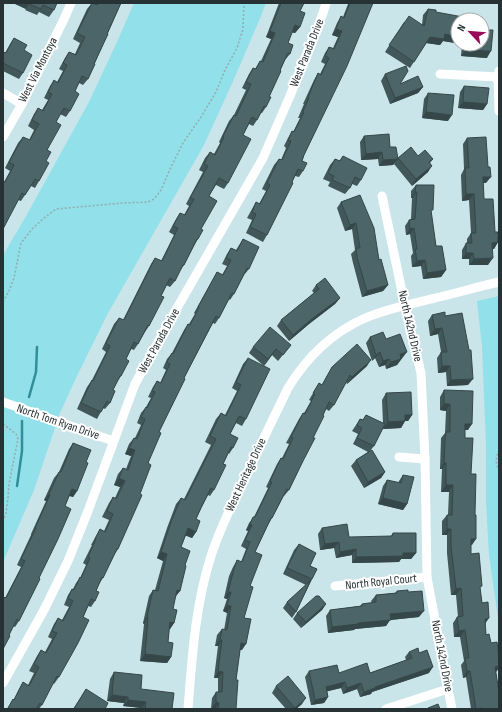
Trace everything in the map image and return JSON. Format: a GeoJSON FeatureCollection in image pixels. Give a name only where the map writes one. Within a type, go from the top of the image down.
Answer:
{"type":"FeatureCollection","features":[{"type":"Feature","properties":{"kind":"street","name":"West Via Montoya"},"geometry":{"type":"LineString","coordinates":[[3,137],[22,104],[71,3]]}},
{"type":"Feature","properties":{"kind":"street","name":"West Parada Drive"},"geometry":{"type":"LineString","coordinates":[[3,683],[44,610],[68,561],[135,384],[176,308],[262,158],[290,96],[326,3]]}},
{"type":"Feature","properties":{"kind":"street"},"geometry":{"type":"LineString","coordinates":[[440,74],[498,74],[499,111]]}},
{"type":"Feature","properties":{"kind":"street"},"geometry":{"type":"LineString","coordinates":[[3,93],[22,104]]}},
{"type":"Feature","properties":{"kind":"street","name":"North 142nd Drive"},"geometry":{"type":"LineString","coordinates":[[382,196],[420,372],[425,459],[427,577],[452,709]]}},
{"type":"Feature","properties":{"kind":"street","name":"West Heritage Drive"},"geometry":{"type":"LineString","coordinates":[[188,709],[197,615],[211,557],[221,528],[235,497],[288,388],[297,373],[308,359],[320,348],[343,330],[364,318],[385,311],[499,282]]}},
{"type":"Feature","properties":{"kind":"street","name":"North Tom Ryan Drive"},"geometry":{"type":"LineString","coordinates":[[3,402],[113,441]]}},
{"type":"Feature","properties":{"kind":"street"},"geometry":{"type":"LineString","coordinates":[[398,457],[425,459]]}},
{"type":"Feature","properties":{"kind":"street","name":"North Royal Court"},"geometry":{"type":"LineString","coordinates":[[335,586],[427,577]]}},
{"type":"Feature","properties":{"kind":"street"},"geometry":{"type":"LineString","coordinates":[[386,709],[448,689]]}},
{"type":"Feature","properties":{"kind":"path"},"geometry":{"type":"LineString","coordinates":[[3,302],[14,278],[21,243],[33,228],[44,218],[56,210],[148,202],[154,199],[161,190],[184,143],[216,92],[225,70],[237,48],[243,29],[244,3]]}},
{"type":"Feature","properties":{"kind":"path"},"geometry":{"type":"LineString","coordinates":[[3,424],[16,434],[18,439],[8,484],[6,513],[3,521]]}},
{"type":"Feature","properties":{"kind":"path"},"geometry":{"type":"LineString","coordinates":[[499,450],[496,457],[497,468],[499,470]]}},
{"type":"Feature","properties":{"kind":"shaded area"},"geometry":{"type":"Polygon","coordinates":[[[134,3],[266,3],[204,145],[107,315],[76,378],[60,413],[34,490],[3,562],[3,255],[89,102],[134,3]]]}},
{"type":"Feature","properties":{"kind":"shaded area"},"geometry":{"type":"Polygon","coordinates":[[[499,296],[499,625],[489,555],[486,502],[486,446],[482,347],[477,301],[499,296]]]}},
{"type":"Feature","properties":{"kind":"building"},"geometry":{"type":"Polygon","coordinates":[[[57,3],[54,10],[43,5],[41,9],[29,4],[57,3]]]}},
{"type":"Feature","properties":{"kind":"building"},"geometry":{"type":"Polygon","coordinates":[[[92,3],[97,5],[98,3],[121,3],[88,79],[82,76],[75,91],[79,94],[70,111],[64,108],[56,122],[61,125],[47,150],[51,152],[46,161],[49,163],[39,181],[35,179],[25,195],[22,193],[3,229],[3,181],[5,182],[14,165],[9,162],[23,137],[30,140],[39,124],[32,120],[38,108],[43,111],[52,94],[48,92],[54,80],[58,83],[67,65],[63,63],[69,52],[76,55],[85,37],[77,33],[92,3]]]}},
{"type":"Feature","properties":{"kind":"building"},"geometry":{"type":"Polygon","coordinates":[[[281,3],[304,3],[300,11],[305,13],[300,27],[295,25],[288,43],[293,45],[290,54],[288,53],[280,70],[281,71],[266,107],[264,106],[257,120],[252,117],[243,135],[251,139],[228,183],[219,178],[209,196],[217,201],[175,281],[170,278],[161,296],[164,297],[149,326],[148,325],[138,344],[134,342],[126,359],[129,361],[113,390],[115,391],[110,403],[107,401],[101,412],[81,403],[110,346],[106,343],[119,318],[124,320],[155,258],[162,261],[178,228],[173,226],[180,213],[185,215],[194,199],[190,198],[208,166],[204,164],[210,152],[215,155],[224,137],[223,136],[234,115],[236,116],[251,84],[246,82],[253,68],[256,69],[260,61],[263,62],[275,33],[270,31],[281,3]]]}},
{"type":"Feature","properties":{"kind":"building"},"geometry":{"type":"Polygon","coordinates":[[[350,3],[373,3],[347,66],[304,155],[302,161],[307,163],[303,171],[298,169],[292,182],[293,183],[267,235],[250,227],[256,214],[252,212],[256,202],[260,204],[270,185],[267,183],[279,159],[282,160],[291,141],[288,140],[292,131],[294,132],[304,112],[303,111],[309,98],[308,97],[318,73],[321,75],[329,58],[325,56],[329,47],[334,49],[342,31],[336,29],[341,16],[344,18],[350,3]]]}},
{"type":"Feature","properties":{"kind":"building"},"geometry":{"type":"Polygon","coordinates":[[[428,9],[450,15],[450,35],[445,34],[444,39],[430,37],[414,62],[389,45],[409,16],[424,26],[428,9]]]}},
{"type":"Feature","properties":{"kind":"building"},"geometry":{"type":"Polygon","coordinates":[[[490,30],[493,30],[491,51],[490,30]]]}},
{"type":"Feature","properties":{"kind":"building"},"geometry":{"type":"Polygon","coordinates":[[[14,38],[27,45],[24,50],[32,55],[23,73],[3,63],[3,52],[6,53],[14,38]]]}},
{"type":"Feature","properties":{"kind":"building"},"geometry":{"type":"Polygon","coordinates":[[[406,66],[408,71],[400,84],[418,76],[423,87],[395,98],[385,74],[406,66]]]}},
{"type":"Feature","properties":{"kind":"building"},"geometry":{"type":"Polygon","coordinates":[[[464,86],[489,88],[487,104],[463,102],[464,86]]]}},
{"type":"Feature","properties":{"kind":"building"},"geometry":{"type":"Polygon","coordinates":[[[428,93],[454,95],[452,115],[426,112],[428,93]]]}},
{"type":"Feature","properties":{"kind":"building"},"geometry":{"type":"Polygon","coordinates":[[[389,134],[390,147],[396,147],[398,159],[383,160],[382,152],[366,154],[364,136],[389,134]]]}},
{"type":"Feature","properties":{"kind":"building"},"geometry":{"type":"Polygon","coordinates":[[[486,137],[488,167],[490,167],[491,177],[483,177],[484,199],[493,199],[495,232],[498,232],[498,242],[492,243],[493,258],[474,259],[473,253],[466,253],[466,243],[472,243],[471,233],[476,233],[474,194],[466,194],[465,168],[469,168],[467,138],[486,137]]]}},
{"type":"Feature","properties":{"kind":"building"},"geometry":{"type":"Polygon","coordinates":[[[411,147],[418,156],[425,150],[433,159],[429,162],[432,166],[416,179],[398,158],[411,147]]]}},
{"type":"Feature","properties":{"kind":"building"},"geometry":{"type":"Polygon","coordinates":[[[343,156],[367,168],[361,180],[355,177],[350,188],[332,180],[334,176],[328,173],[335,159],[340,161],[343,156]]]}},
{"type":"Feature","properties":{"kind":"building"},"geometry":{"type":"Polygon","coordinates":[[[416,185],[434,185],[433,210],[431,210],[436,246],[442,246],[446,270],[427,273],[425,260],[417,261],[414,228],[410,229],[409,220],[415,219],[417,192],[415,192],[416,185]]]}},
{"type":"Feature","properties":{"kind":"building"},"geometry":{"type":"Polygon","coordinates":[[[360,195],[374,228],[379,260],[381,259],[388,285],[367,291],[357,257],[356,248],[360,248],[356,223],[350,225],[341,202],[360,195]]]}},
{"type":"Feature","properties":{"kind":"building"},"geometry":{"type":"Polygon","coordinates":[[[243,239],[259,247],[249,269],[247,268],[234,294],[232,293],[219,318],[216,316],[184,378],[185,379],[159,432],[161,433],[148,463],[151,465],[140,494],[142,495],[118,549],[103,578],[102,577],[96,591],[99,592],[95,601],[91,599],[83,617],[89,620],[78,643],[59,677],[57,676],[42,705],[40,703],[36,709],[10,709],[8,708],[23,682],[29,686],[39,667],[34,664],[41,650],[46,653],[57,633],[52,631],[58,618],[63,621],[73,601],[68,598],[72,589],[74,590],[80,577],[81,578],[90,558],[88,557],[95,539],[100,529],[105,532],[113,514],[107,511],[113,497],[116,499],[125,481],[119,478],[123,468],[128,470],[135,450],[129,448],[134,438],[137,439],[145,419],[141,417],[155,392],[152,391],[157,381],[161,383],[170,364],[167,362],[172,353],[173,354],[188,324],[190,325],[217,272],[223,275],[231,260],[226,258],[231,248],[237,251],[243,239]]]}},
{"type":"Feature","properties":{"kind":"building"},"geometry":{"type":"Polygon","coordinates":[[[325,278],[340,298],[293,335],[281,320],[319,289],[316,285],[325,278]]]}},
{"type":"Feature","properties":{"kind":"building"},"geometry":{"type":"Polygon","coordinates":[[[445,312],[445,316],[462,313],[469,350],[471,350],[473,379],[451,380],[450,366],[442,366],[441,352],[447,352],[442,328],[435,329],[432,315],[445,312]]]}},
{"type":"Feature","properties":{"kind":"building"},"geometry":{"type":"Polygon","coordinates":[[[270,327],[291,345],[283,355],[276,349],[268,359],[253,347],[270,327]]]}},
{"type":"Feature","properties":{"kind":"building"},"geometry":{"type":"Polygon","coordinates":[[[383,332],[386,339],[400,334],[407,352],[400,354],[401,359],[391,362],[389,359],[383,361],[380,352],[376,355],[370,337],[383,332]]]}},
{"type":"Feature","properties":{"kind":"building"},"geometry":{"type":"Polygon","coordinates":[[[357,344],[371,360],[352,377],[350,375],[334,405],[329,402],[313,438],[315,438],[289,490],[287,489],[271,518],[255,552],[262,555],[250,586],[253,587],[244,618],[251,619],[246,644],[241,643],[236,680],[238,680],[236,709],[218,709],[219,703],[216,702],[216,692],[222,692],[223,672],[218,671],[222,640],[220,640],[222,629],[227,630],[231,606],[227,605],[231,592],[228,592],[237,560],[242,562],[250,542],[245,540],[252,525],[250,524],[272,482],[270,481],[281,458],[283,459],[293,438],[291,437],[303,413],[305,414],[315,394],[313,393],[319,383],[322,385],[332,367],[357,344]]]}},
{"type":"Feature","properties":{"kind":"building"},"geometry":{"type":"Polygon","coordinates":[[[248,358],[270,369],[246,419],[239,416],[230,434],[238,438],[233,448],[231,447],[223,464],[226,465],[214,490],[211,488],[196,519],[200,521],[196,532],[188,528],[181,547],[190,551],[185,565],[180,591],[177,590],[173,609],[177,610],[174,623],[170,622],[168,642],[173,643],[171,657],[145,654],[147,617],[153,590],[158,591],[167,554],[161,552],[171,522],[181,498],[185,500],[216,439],[210,436],[221,413],[226,416],[241,385],[236,382],[248,358]]]}},
{"type":"Feature","properties":{"kind":"building"},"geometry":{"type":"Polygon","coordinates":[[[444,390],[473,391],[472,424],[465,424],[465,438],[473,438],[471,474],[476,474],[476,539],[471,539],[471,554],[479,553],[482,603],[488,602],[489,618],[485,619],[486,635],[489,634],[491,643],[497,642],[499,666],[495,667],[499,692],[499,709],[476,709],[470,671],[467,671],[465,658],[469,658],[465,630],[459,631],[457,617],[463,616],[461,588],[456,589],[451,546],[451,529],[447,529],[447,515],[452,515],[453,485],[446,485],[446,463],[444,463],[445,441],[446,432],[450,432],[450,404],[444,404],[444,390]]]}},
{"type":"Feature","properties":{"kind":"building"},"geometry":{"type":"Polygon","coordinates":[[[411,392],[412,415],[405,415],[405,421],[388,422],[386,393],[411,392]]]}},
{"type":"Feature","properties":{"kind":"building"},"geometry":{"type":"Polygon","coordinates":[[[366,415],[385,424],[374,446],[357,438],[362,428],[357,425],[360,419],[363,420],[366,415]]]}},
{"type":"Feature","properties":{"kind":"building"},"geometry":{"type":"Polygon","coordinates":[[[73,443],[91,450],[86,462],[88,463],[77,491],[72,489],[65,506],[71,509],[39,578],[40,579],[19,621],[17,619],[3,649],[3,597],[6,598],[25,561],[21,559],[73,443]]]}},
{"type":"Feature","properties":{"kind":"building"},"geometry":{"type":"Polygon","coordinates":[[[372,450],[385,472],[368,482],[356,460],[372,450]]]}},
{"type":"Feature","properties":{"kind":"building"},"geometry":{"type":"Polygon","coordinates":[[[403,475],[414,477],[407,504],[383,498],[387,480],[401,483],[403,475]]]}},
{"type":"Feature","properties":{"kind":"building"},"geometry":{"type":"Polygon","coordinates":[[[347,524],[349,537],[392,536],[393,533],[416,533],[416,553],[403,553],[403,556],[356,557],[356,549],[340,552],[339,542],[325,544],[322,528],[347,524]]]}},
{"type":"Feature","properties":{"kind":"building"},"geometry":{"type":"Polygon","coordinates":[[[299,544],[316,553],[310,566],[317,569],[312,579],[287,568],[299,544]]]}},
{"type":"Feature","properties":{"kind":"building"},"geometry":{"type":"Polygon","coordinates":[[[311,580],[296,612],[287,602],[311,580]]]}},
{"type":"Feature","properties":{"kind":"building"},"geometry":{"type":"Polygon","coordinates":[[[408,590],[408,592],[422,591],[424,611],[390,614],[391,620],[332,627],[330,610],[362,606],[362,604],[376,602],[376,595],[397,593],[397,591],[408,590]]]}},
{"type":"Feature","properties":{"kind":"building"},"geometry":{"type":"Polygon","coordinates":[[[316,596],[319,596],[326,604],[306,622],[297,613],[316,596]]]}},
{"type":"Feature","properties":{"kind":"building"},"geometry":{"type":"Polygon","coordinates":[[[418,648],[419,653],[427,650],[433,667],[364,692],[361,683],[347,688],[345,682],[326,687],[328,697],[315,700],[309,671],[337,665],[339,673],[367,663],[370,673],[412,658],[409,652],[418,648]]]}},
{"type":"Feature","properties":{"kind":"building"},"geometry":{"type":"Polygon","coordinates":[[[114,672],[142,675],[141,689],[174,693],[172,709],[145,709],[146,702],[128,700],[128,697],[112,695],[114,672]]]}},
{"type":"Feature","properties":{"kind":"building"},"geometry":{"type":"Polygon","coordinates":[[[288,676],[306,698],[295,708],[276,686],[288,676]]]}},
{"type":"Feature","properties":{"kind":"building"},"geometry":{"type":"Polygon","coordinates":[[[86,689],[108,703],[105,709],[74,709],[86,689]]]}},
{"type":"Feature","properties":{"kind":"building"},"geometry":{"type":"Polygon","coordinates":[[[438,704],[440,709],[428,709],[428,708],[438,704]]]}},
{"type":"Feature","properties":{"kind":"waterway"},"geometry":{"type":"LineString","coordinates":[[29,397],[36,372],[37,347]]}},
{"type":"Feature","properties":{"kind":"waterway"},"geometry":{"type":"LineString","coordinates":[[17,486],[22,451],[22,421]]}}]}
